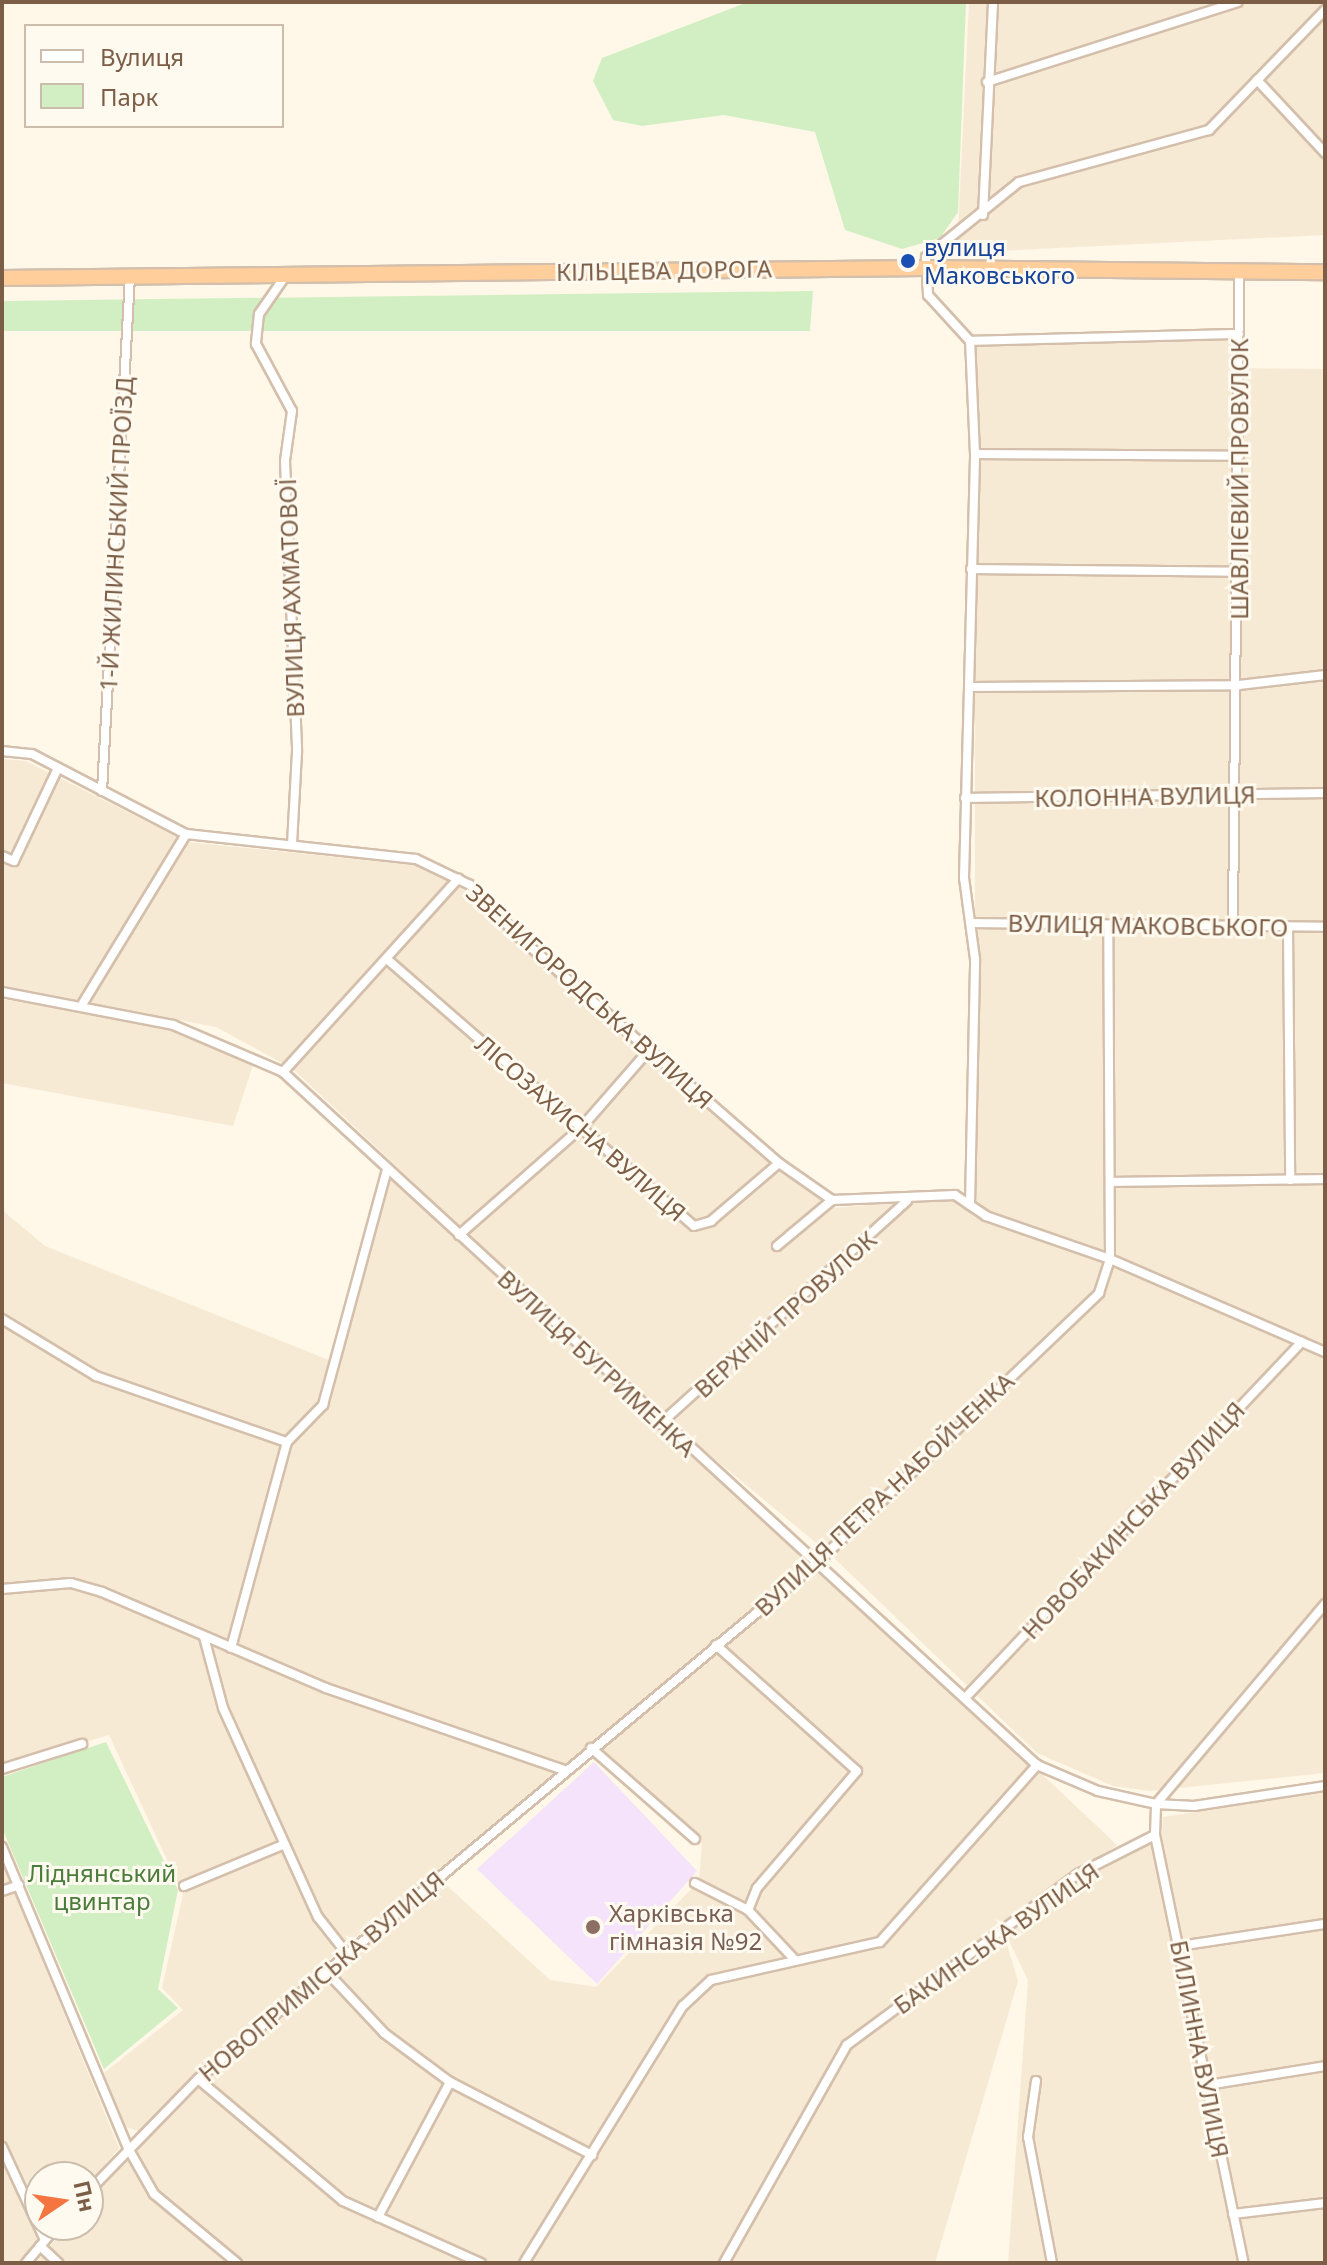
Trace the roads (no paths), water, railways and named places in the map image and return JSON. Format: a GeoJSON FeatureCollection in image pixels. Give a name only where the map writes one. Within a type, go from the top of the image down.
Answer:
{"type":"FeatureCollection","features":[{"type":"Feature","properties":{"kind":"highway","name":"КІЛЬЦЕВА ДОРОГА"},"geometry":{"type":"LineString","coordinates":[[2,278],[925,268],[1325,272]]}},
{"type":"Feature","properties":{"kind":"street"},"geometry":{"type":"LineString","coordinates":[[983,215],[993,2]]}},
{"type":"Feature","properties":{"kind":"street"},"geometry":{"type":"LineString","coordinates":[[987,82],[1238,2]]}},
{"type":"Feature","properties":{"kind":"street"},"geometry":{"type":"LineString","coordinates":[[1239,334],[970,341],[928,295],[926,257],[983,215],[1019,182],[1209,130],[1325,10]]}},
{"type":"Feature","properties":{"kind":"street"},"geometry":{"type":"LineString","coordinates":[[1257,80],[1325,153]]}},
{"type":"Feature","properties":{"kind":"street","name":"ШАВЛІЄВИЙ ПРОВУЛОК"},"geometry":{"type":"LineString","coordinates":[[1233,927],[1239,685],[1239,273]]}},
{"type":"Feature","properties":{"kind":"street","name":"ВУЛИЦЯ АХМАТОВОЇ"},"geometry":{"type":"LineString","coordinates":[[287,274],[259,314],[256,344],[292,411],[285,461],[297,752],[292,844]]}},
{"type":"Feature","properties":{"kind":"street","name":"1-Й ЖИЛИНСЬКИЙ ПРОЇЗД"},"geometry":{"type":"LineString","coordinates":[[102,791],[130,276]]}},
{"type":"Feature","properties":{"kind":"street","name":"ВУЛИЦЯ МАКОВСЬКОГО"},"geometry":{"type":"LineString","coordinates":[[970,341],[975,454],[971,687],[965,798],[971,923],[970,1205]]}},
{"type":"Feature","properties":{"kind":"street"},"geometry":{"type":"LineString","coordinates":[[975,454],[1239,456]]}},
{"type":"Feature","properties":{"kind":"street"},"geometry":{"type":"LineString","coordinates":[[971,569],[1239,572]]}},
{"type":"Feature","properties":{"kind":"street"},"geometry":{"type":"LineString","coordinates":[[971,687],[1239,685],[1325,675]]}},
{"type":"Feature","properties":{"kind":"street","name":"ЗВЕНИГОРОДСЬКА ВУЛИЦЯ"},"geometry":{"type":"LineString","coordinates":[[2,751],[32,754],[186,834],[416,859],[458,879],[779,1163],[832,1200]]}},
{"type":"Feature","properties":{"kind":"street"},"geometry":{"type":"LineString","coordinates":[[2,856],[14,861],[58,768]]}},
{"type":"Feature","properties":{"kind":"street","name":"КОЛОННА ВУЛИЦЯ"},"geometry":{"type":"LineString","coordinates":[[965,798],[1325,793]]}},
{"type":"Feature","properties":{"kind":"street"},"geometry":{"type":"LineString","coordinates":[[83,1003],[186,834]]}},
{"type":"Feature","properties":{"kind":"street"},"geometry":{"type":"LineString","coordinates":[[283,1072],[388,960],[458,879]]}},
{"type":"Feature","properties":{"kind":"street","name":"ВУЛИЦЯ МАКОВСЬКОГО"},"geometry":{"type":"LineString","coordinates":[[971,923],[1325,927]]}},
{"type":"Feature","properties":{"kind":"street","name":"ВУЛИЦЯ ПЕТРА НАБОЙЧЕНКА"},"geometry":{"type":"LineString","coordinates":[[564,1770],[820,1560],[1099,1293],[1110,1259],[1108,926]]}},
{"type":"Feature","properties":{"kind":"street"},"geometry":{"type":"LineString","coordinates":[[1288,927],[1290,1180]]}},
{"type":"Feature","properties":{"kind":"street","name":"ЛІСОЗАХИСНА ВУЛИЦЯ"},"geometry":{"type":"LineString","coordinates":[[388,960],[694,1226],[711,1221],[779,1163]]}},
{"type":"Feature","properties":{"kind":"street","name":"ВУЛИЦЯ БУГРИМЕНКА"},"geometry":{"type":"LineString","coordinates":[[2,992],[83,1003],[188,1030],[283,1072],[660,1424],[820,1560],[1037,1765],[1098,1791],[1156,1804],[1194,1806],[1325,1786]]}},
{"type":"Feature","properties":{"kind":"street"},"geometry":{"type":"LineString","coordinates":[[459,1235],[581,1128],[649,1050]]}},
{"type":"Feature","properties":{"kind":"street"},"geometry":{"type":"LineString","coordinates":[[231,1648],[287,1442],[323,1405],[387,1169]]}},
{"type":"Feature","properties":{"kind":"street"},"geometry":{"type":"LineString","coordinates":[[1111,1182],[1325,1179]]}},
{"type":"Feature","properties":{"kind":"street"},"geometry":{"type":"LineString","coordinates":[[777,1246],[832,1200],[907,1201],[955,1195],[970,1205],[1110,1259],[1325,1352]]}},
{"type":"Feature","properties":{"kind":"street","name":"ВЕРХНІЙ ПРОВУЛОК"},"geometry":{"type":"LineString","coordinates":[[660,1424],[907,1201]]}},
{"type":"Feature","properties":{"kind":"street"},"geometry":{"type":"LineString","coordinates":[[2,1319],[96,1376],[287,1442]]}},
{"type":"Feature","properties":{"kind":"street","name":"НОВОБАКИНСЬКА ВУЛИЦЯ"},"geometry":{"type":"LineString","coordinates":[[965,1698],[1302,1342]]}},
{"type":"Feature","properties":{"kind":"street"},"geometry":{"type":"LineString","coordinates":[[2,1589],[71,1583],[231,1648],[564,1770]]}},
{"type":"Feature","properties":{"kind":"street"},"geometry":{"type":"LineString","coordinates":[[1155,1835],[1156,1804],[1325,1604]]}},
{"type":"Feature","properties":{"kind":"street"},"geometry":{"type":"LineString","coordinates":[[204,1637],[223,1708],[318,1917],[348,1955]]}},
{"type":"Feature","properties":{"kind":"street"},"geometry":{"type":"LineString","coordinates":[[716,1645],[857,1771],[757,1888],[748,1910]]}},
{"type":"Feature","properties":{"kind":"street"},"geometry":{"type":"LineString","coordinates":[[2,1769],[82,1744]]}},
{"type":"Feature","properties":{"kind":"street"},"geometry":{"type":"LineString","coordinates":[[591,1748],[695,1839]]}},
{"type":"Feature","properties":{"kind":"street"},"geometry":{"type":"LineString","coordinates":[[524,2263],[683,2006],[711,1980],[880,1942],[1037,1765]]}},
{"type":"Feature","properties":{"kind":"street","name":"НОВОПРИМІСЬКА ВУЛИЦЯ"},"geometry":{"type":"LineString","coordinates":[[104,2174],[198,2079],[564,1770]]}},
{"type":"Feature","properties":{"kind":"street","name":"БИЛИННА ВУЛИЦЯ"},"geometry":{"type":"LineString","coordinates":[[1155,1835],[1244,2263]]}},
{"type":"Feature","properties":{"kind":"street","name":"БАКИНСЬКА ВУЛИЦЯ"},"geometry":{"type":"LineString","coordinates":[[724,2263],[847,2045],[1078,1874],[1155,1835]]}},
{"type":"Feature","properties":{"kind":"street"},"geometry":{"type":"LineString","coordinates":[[184,1886],[285,1844]]}},
{"type":"Feature","properties":{"kind":"street"},"geometry":{"type":"LineString","coordinates":[[2,1847],[128,2148],[154,2194],[237,2263]]}},
{"type":"Feature","properties":{"kind":"street"},"geometry":{"type":"LineString","coordinates":[[695,1883],[748,1910],[794,1959]]}},
{"type":"Feature","properties":{"kind":"street"},"geometry":{"type":"LineString","coordinates":[[2,1891],[19,1885]]}},
{"type":"Feature","properties":{"kind":"street"},"geometry":{"type":"LineString","coordinates":[[1179,1946],[1325,1924]]}},
{"type":"Feature","properties":{"kind":"street"},"geometry":{"type":"LineString","coordinates":[[327,1972],[384,2033],[450,2082],[592,2155]]}},
{"type":"Feature","properties":{"kind":"street"},"geometry":{"type":"LineString","coordinates":[[1208,2085],[1325,2066]]}},
{"type":"Feature","properties":{"kind":"street"},"geometry":{"type":"LineString","coordinates":[[198,2079],[343,2201],[481,2263]]}},
{"type":"Feature","properties":{"kind":"street"},"geometry":{"type":"LineString","coordinates":[[1036,2081],[1028,2137],[1052,2263]]}},
{"type":"Feature","properties":{"kind":"street"},"geometry":{"type":"LineString","coordinates":[[378,2217],[450,2082]]}},
{"type":"Feature","properties":{"kind":"street"},"geometry":{"type":"LineString","coordinates":[[2,2147],[42,2243],[58,2263]]}},
{"type":"Feature","properties":{"kind":"street"},"geometry":{"type":"LineString","coordinates":[[1233,2214],[1325,2203]]}},
{"type":"Feature","properties":{"kind":"street"},"geometry":{"type":"LineString","coordinates":[[26,2263],[42,2243]]}},
{"type":"Feature","properties":{"kind":"place","name":"вулиця Маковського"},"geometry":{"type":"Point","coordinates":[908,261]}},
{"type":"Feature","properties":{"kind":"place","name":"Харківська гімназія №92"},"geometry":{"type":"Point","coordinates":[593,1927]}},
{"type":"Feature","properties":{"kind":"park label","name":"Ліднянський цвинтар"},"geometry":{"type":"Point","coordinates":[102,1887]}}]}
